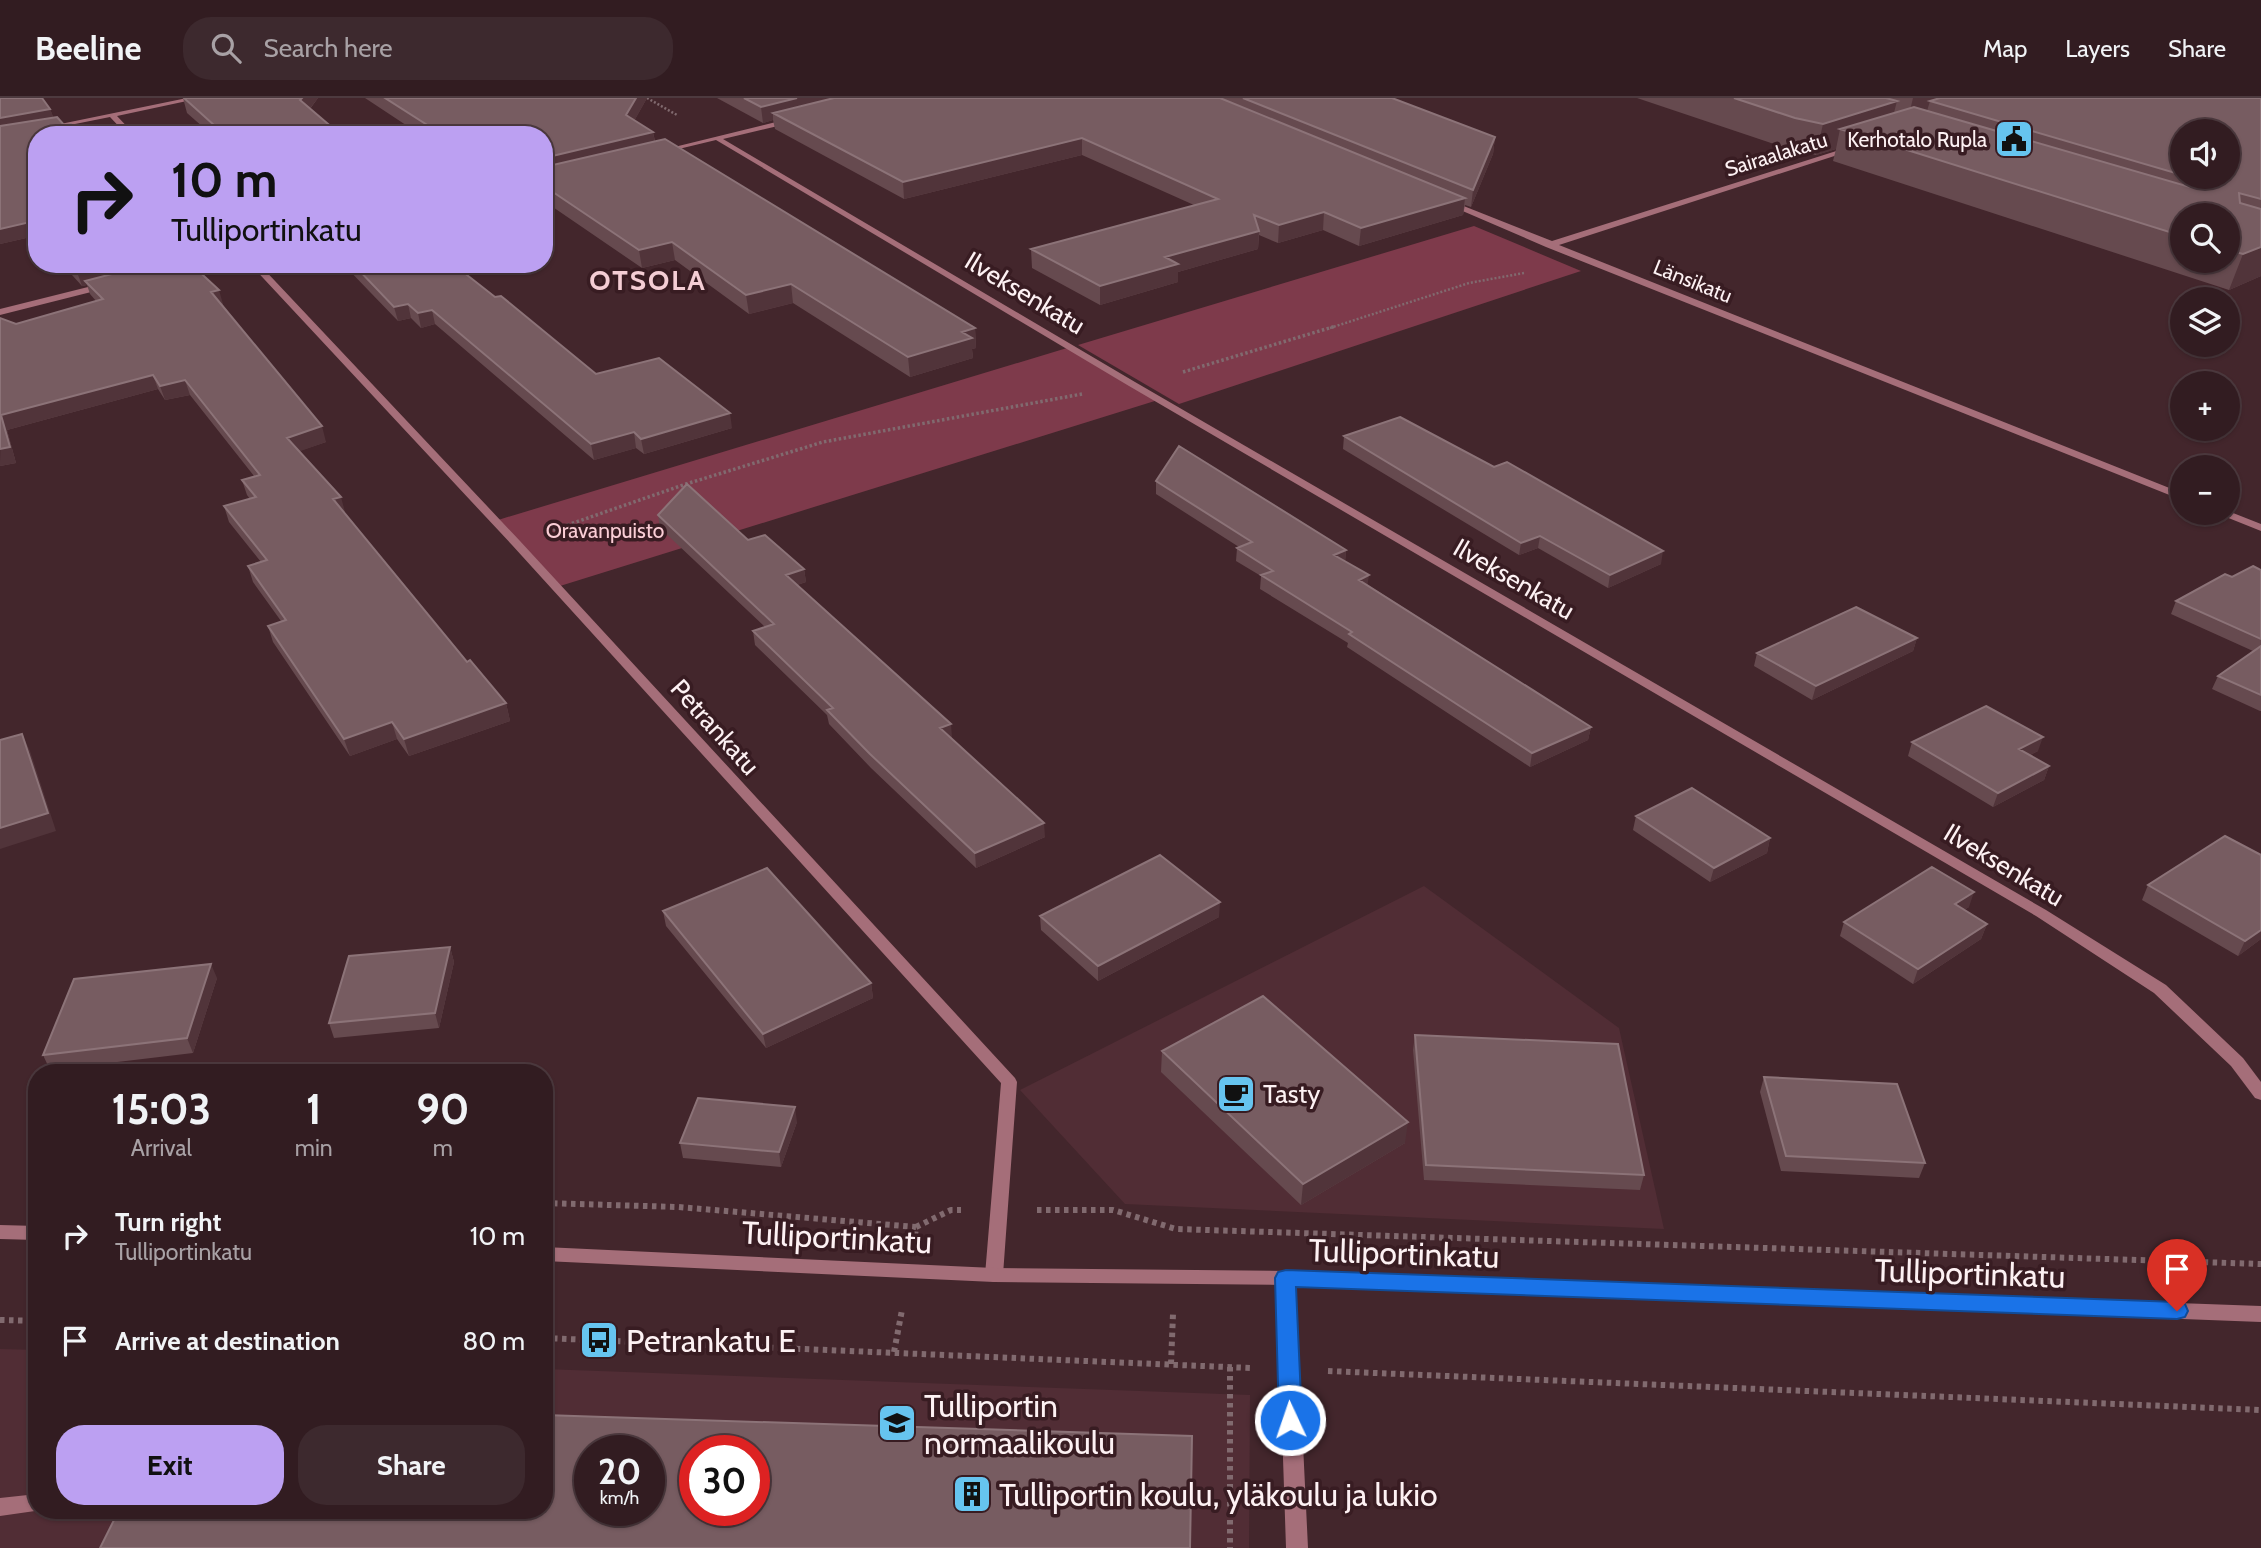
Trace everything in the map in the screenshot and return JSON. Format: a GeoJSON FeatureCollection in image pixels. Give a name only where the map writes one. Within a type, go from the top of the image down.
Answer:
{"type":"FeatureCollection","features":[{"type":"Feature","properties":{"kind":"street"},"geometry":{"type":"LineString","coordinates":[[54,126],[198,98]]}},
{"type":"Feature","properties":{"kind":"street"},"geometry":{"type":"LineString","coordinates":[[112,115],[122,126]]}},
{"type":"Feature","properties":{"kind":"street"},"geometry":{"type":"LineString","coordinates":[[650,154],[807,116]]}},
{"type":"Feature","properties":{"kind":"street","name":"Ilveksenkatu"},"geometry":{"type":"LineString","coordinates":[[717,138],[2041,913],[2160,989],[2237,1062],[2261,1094]]}},
{"type":"Feature","properties":{"kind":"street","name":"Sairaalakatu"},"geometry":{"type":"LineString","coordinates":[[1549,245],[1855,148]]}},
{"type":"Feature","properties":{"kind":"street","name":"Länsikatu"},"geometry":{"type":"LineString","coordinates":[[1434,198],[2170,492]]}},
{"type":"Feature","properties":{"kind":"street","name":"Petrankatu"},"geometry":{"type":"LineString","coordinates":[[262,273],[516,543],[1009,1082],[994,1275]]}},
{"type":"Feature","properties":{"kind":"street"},"geometry":{"type":"LineString","coordinates":[[0,312],[116,283]]}},
{"type":"Feature","properties":{"kind":"street"},"geometry":{"type":"LineString","coordinates":[[2240,520],[2261,528]]}},
{"type":"Feature","properties":{"kind":"street"},"geometry":{"type":"LineString","coordinates":[[0,1232],[28,1233]]}},
{"type":"Feature","properties":{"kind":"street","name":"Tulliportinkatu"},"geometry":{"type":"LineString","coordinates":[[553,1254],[994,1275],[1286,1278],[2261,1314]]}},
{"type":"Feature","properties":{"kind":"street"},"geometry":{"type":"LineString","coordinates":[[1286,1278],[1297,1548]]}},
{"type":"Feature","properties":{"kind":"street"},"geometry":{"type":"LineString","coordinates":[[0,1507],[28,1504]]}},
{"type":"Feature","properties":{"kind":"path"},"geometry":{"type":"LineString","coordinates":[[516,543],[686,484],[823,442],[1026,406],[1204,368],[1469,283]]}},
{"type":"Feature","properties":{"kind":"path"},"geometry":{"type":"LineString","coordinates":[[553,1203],[678,1207],[916,1227],[951,1210],[1113,1210],[1177,1229],[2261,1264]]}},
{"type":"Feature","properties":{"kind":"path"},"geometry":{"type":"LineString","coordinates":[[894,1352],[916,1227]]}},
{"type":"Feature","properties":{"kind":"path"},"geometry":{"type":"LineString","coordinates":[[0,1320],[28,1321]]}},
{"type":"Feature","properties":{"kind":"path"},"geometry":{"type":"LineString","coordinates":[[553,1338],[2261,1410]]}},
{"type":"Feature","properties":{"kind":"path"},"geometry":{"type":"LineString","coordinates":[[1230,1367],[1230,1548]]}},
{"type":"Feature","properties":{"kind":"shaded area"},"geometry":{"type":"Polygon","coordinates":[[[1424,886],[1619,1028],[1664,1229],[1125,1204],[1020,1090],[1424,886]]]}},
{"type":"Feature","properties":{"kind":"shaded area","name":"Tulliportin normaalikoulu"},"geometry":{"type":"Polygon","coordinates":[[[0,1349],[28,1350],[28,1519],[553,1519],[553,1369],[1250,1395],[1249,1548],[0,1548],[0,1349]]]}},
{"type":"Feature","properties":{"kind":"green space"},"geometry":{"type":"Polygon","coordinates":[[[1474,226],[1581,271],[1179,404],[1078,345],[1474,226]]]}},
{"type":"Feature","properties":{"kind":"green space","name":"Oravanpuisto"},"geometry":{"type":"Polygon","coordinates":[[[1067,348],[1158,400],[560,586],[498,520],[1067,348]]]}},
{"type":"Feature","properties":{"kind":"building"},"geometry":{"type":"Polygon","coordinates":[[[0,98],[42,98],[50,109],[0,118],[0,98]]]}},
{"type":"Feature","properties":{"kind":"building"},"geometry":{"type":"Polygon","coordinates":[[[184,98],[302,98],[300,100],[330,126],[215,126],[184,98]]]}},
{"type":"Feature","properties":{"kind":"building"},"geometry":{"type":"Polygon","coordinates":[[[385,98],[636,98],[626,115],[653,132],[553,156],[553,126],[429,126],[385,98]]]}},
{"type":"Feature","properties":{"kind":"building"},"geometry":{"type":"Polygon","coordinates":[[[744,98],[797,98],[761,107],[744,98]]]}},
{"type":"Feature","properties":{"kind":"building"},"geometry":{"type":"Polygon","coordinates":[[[834,98],[1220,98],[1465,198],[1361,228],[1324,212],[1279,225],[1254,215],[1259,231],[1165,257],[1178,264],[1100,286],[1031,249],[1218,199],[1082,138],[903,182],[773,113],[834,98]]]}},
{"type":"Feature","properties":{"kind":"building"},"geometry":{"type":"Polygon","coordinates":[[[1243,98],[1392,98],[1495,137],[1473,190],[1243,98]]]}},
{"type":"Feature","properties":{"kind":"building"},"geometry":{"type":"Polygon","coordinates":[[[1734,98],[1886,98],[1897,101],[1823,124],[1734,98]]]}},
{"type":"Feature","properties":{"kind":"building"},"geometry":{"type":"Polygon","coordinates":[[[1940,98],[2261,98],[2261,199],[2239,193],[2240,203],[2170,203],[2170,232],[1840,129],[1914,107],[2170,181],[2170,189],[2240,189],[2240,119],[2170,119],[2170,171],[1930,101],[1940,98]]]}},
{"type":"Feature","properties":{"kind":"building"},"geometry":{"type":"Polygon","coordinates":[[[57,117],[64,125],[73,126],[28,126],[28,222],[0,229],[0,126],[57,117]]]}},
{"type":"Feature","properties":{"kind":"building"},"geometry":{"type":"Polygon","coordinates":[[[665,139],[975,328],[962,332],[972,338],[908,357],[791,284],[746,295],[672,242],[639,250],[553,192],[553,165],[665,139]]]}},
{"type":"Feature","properties":{"kind":"building"},"geometry":{"type":"Polygon","coordinates":[[[2240,203],[2261,209],[2261,247],[2240,253],[2240,203]]]}},
{"type":"Feature","properties":{"kind":"building"},"geometry":{"type":"Polygon","coordinates":[[[116,273],[201,273],[219,290],[211,292],[322,426],[287,438],[341,497],[333,499],[467,662],[470,660],[506,703],[404,739],[392,722],[344,739],[268,626],[286,620],[248,566],[267,560],[224,506],[256,497],[242,480],[260,475],[185,380],[160,386],[153,375],[1,415],[10,447],[0,449],[0,318],[16,324],[103,299],[85,281],[116,273]]]}},
{"type":"Feature","properties":{"kind":"building"},"geometry":{"type":"Polygon","coordinates":[[[362,273],[464,273],[495,297],[501,296],[596,374],[659,358],[730,413],[641,439],[634,432],[591,444],[432,310],[418,313],[408,304],[394,307],[362,273]]]}},
{"type":"Feature","properties":{"kind":"building"},"geometry":{"type":"Polygon","coordinates":[[[1400,417],[1494,467],[1507,462],[1663,551],[1610,575],[1540,536],[1521,543],[1344,436],[1400,417]]]}},
{"type":"Feature","properties":{"kind":"building"},"geometry":{"type":"Polygon","coordinates":[[[1179,446],[1346,550],[1334,555],[1369,575],[1359,580],[1591,727],[1532,753],[1349,634],[1352,632],[1261,575],[1273,571],[1237,548],[1252,542],[1156,481],[1179,446]]]}},
{"type":"Feature","properties":{"kind":"building"},"geometry":{"type":"Polygon","coordinates":[[[687,484],[748,540],[765,535],[804,569],[786,575],[951,724],[940,728],[1044,823],[975,853],[870,754],[827,710],[833,708],[753,631],[774,624],[658,515],[687,484]]]}},
{"type":"Feature","properties":{"kind":"building"},"geometry":{"type":"Polygon","coordinates":[[[2253,566],[2261,570],[2261,639],[2176,601],[2225,574],[2232,577],[2253,566]]]}},
{"type":"Feature","properties":{"kind":"building"},"geometry":{"type":"Polygon","coordinates":[[[1856,607],[1917,638],[1816,686],[1757,653],[1856,607]]]}},
{"type":"Feature","properties":{"kind":"building"},"geometry":{"type":"Polygon","coordinates":[[[2261,646],[2261,695],[2218,676],[2261,646]]]}},
{"type":"Feature","properties":{"kind":"building"},"geometry":{"type":"Polygon","coordinates":[[[1986,706],[2043,737],[2019,749],[2049,766],[1998,793],[1912,742],[1986,706]]]}},
{"type":"Feature","properties":{"kind":"building"},"geometry":{"type":"Polygon","coordinates":[[[22,734],[48,813],[0,828],[0,740],[22,734]]]}},
{"type":"Feature","properties":{"kind":"building"},"geometry":{"type":"Polygon","coordinates":[[[1692,788],[1770,838],[1714,868],[1636,816],[1692,788]]]}},
{"type":"Feature","properties":{"kind":"building"},"geometry":{"type":"Polygon","coordinates":[[[2225,836],[2261,855],[2261,930],[2245,941],[2148,885],[2225,836]]]}},
{"type":"Feature","properties":{"kind":"building"},"geometry":{"type":"Polygon","coordinates":[[[1160,855],[1220,902],[1098,966],[1040,916],[1160,855]]]}},
{"type":"Feature","properties":{"kind":"building"},"geometry":{"type":"Polygon","coordinates":[[[1932,867],[1974,892],[1955,904],[1987,924],[1918,969],[1844,922],[1932,867]]]}},
{"type":"Feature","properties":{"kind":"building"},"geometry":{"type":"Polygon","coordinates":[[[767,868],[871,983],[763,1034],[663,911],[767,868]]]}},
{"type":"Feature","properties":{"kind":"building"},"geometry":{"type":"Polygon","coordinates":[[[450,947],[435,1013],[329,1023],[349,956],[450,947]]]}},
{"type":"Feature","properties":{"kind":"building"},"geometry":{"type":"Polygon","coordinates":[[[211,964],[187,1038],[43,1055],[74,979],[211,964]]]}},
{"type":"Feature","properties":{"kind":"building"},"geometry":{"type":"Polygon","coordinates":[[[1263,996],[1408,1122],[1303,1184],[1162,1051],[1263,996]]]}},
{"type":"Feature","properties":{"kind":"building"},"geometry":{"type":"Polygon","coordinates":[[[1415,1035],[1618,1044],[1644,1175],[1426,1165],[1415,1035]]]}},
{"type":"Feature","properties":{"kind":"building"},"geometry":{"type":"Polygon","coordinates":[[[1764,1077],[1897,1084],[1925,1163],[1786,1156],[1764,1077]]]}},
{"type":"Feature","properties":{"kind":"building"},"geometry":{"type":"Polygon","coordinates":[[[698,1098],[795,1107],[779,1152],[680,1143],[698,1098]]]}},
{"type":"Feature","properties":{"kind":"building","name":"Tulliportin koulu, yläkoulu ja lukio"},"geometry":{"type":"Polygon","coordinates":[[[553,1415],[1192,1436],[1190,1548],[100,1548],[114,1519],[553,1519],[553,1415]]]}},
{"type":"Feature","properties":{"kind":"place","name":"Kerhotalo Rupla"},"geometry":{"type":"Point","coordinates":[2014,139]}},
{"type":"Feature","properties":{"kind":"place","name":"Tasty"},"geometry":{"type":"Point","coordinates":[1236,1094]}},
{"type":"Feature","properties":{"kind":"place","name":"Petrankatu E"},"geometry":{"type":"Point","coordinates":[599,1340]}},
{"type":"Feature","properties":{"kind":"place","name":"Tulliportin normaalikoulu"},"geometry":{"type":"Point","coordinates":[897,1423]}},
{"type":"Feature","properties":{"kind":"place","name":"Tulliportin koulu, yläkoulu ja lukio"},"geometry":{"type":"Point","coordinates":[972,1494]}},
{"type":"Feature","properties":{"kind":"district","name":"OTSOLA"},"geometry":{"type":"Point","coordinates":[648,280]}},
{"type":"Feature","properties":{"kind":"route"},"geometry":{"type":"LineString","coordinates":[[1290,1420],[1286,1278],[2177,1311]]}}]}
